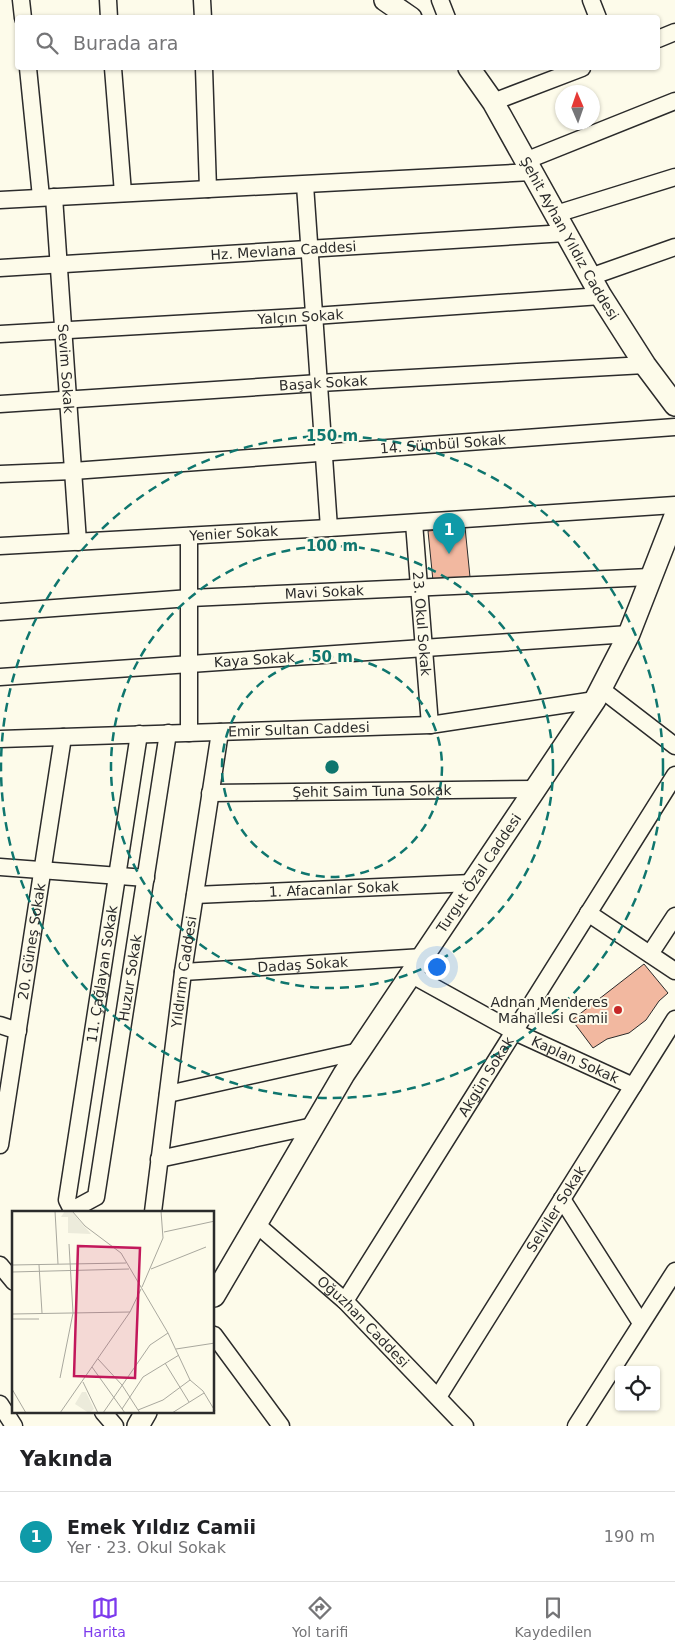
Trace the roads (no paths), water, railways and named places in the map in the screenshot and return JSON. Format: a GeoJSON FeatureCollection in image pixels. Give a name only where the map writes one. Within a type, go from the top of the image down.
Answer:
{"type":"FeatureCollection","features":[{"type":"Feature","properties":{"kind":"main road","name":"Şehit Ayhan Yıldız Caddesi"},"geometry":{"type":"LineString","coordinates":[[469,70],[493,102],[601,296],[645,365],[675,405]]}},
{"type":"Feature","properties":{"kind":"main road","name":"Turgut Özal Caddesi"},"geometry":{"type":"LineString","coordinates":[[215,1294],[313,1126],[360,1051],[598,694],[628,634],[674,517]]}},
{"type":"Feature","properties":{"kind":"main road"},"geometry":{"type":"LineString","coordinates":[[138,1426],[145,1414]]}},
{"type":"Feature","properties":{"kind":"street"},"geometry":{"type":"LineString","coordinates":[[22,0],[23,15]]}},
{"type":"Feature","properties":{"kind":"street"},"geometry":{"type":"LineString","coordinates":[[108,0],[109,15]]}},
{"type":"Feature","properties":{"kind":"street"},"geometry":{"type":"LineString","coordinates":[[202,0],[202,15]]}},
{"type":"Feature","properties":{"kind":"street"},"geometry":{"type":"LineString","coordinates":[[440,0],[446,15]]}},
{"type":"Feature","properties":{"kind":"street"},"geometry":{"type":"LineString","coordinates":[[591,0],[597,15]]}},
{"type":"Feature","properties":{"kind":"street"},"geometry":{"type":"LineString","coordinates":[[660,38],[675,32]]}},
{"type":"Feature","properties":{"kind":"street","name":"Sevim Sokak"},"geometry":{"type":"LineString","coordinates":[[28,70],[59,264],[78,542]]}},
{"type":"Feature","properties":{"kind":"street"},"geometry":{"type":"LineString","coordinates":[[113,70],[123,193]]}},
{"type":"Feature","properties":{"kind":"street"},"geometry":{"type":"LineString","coordinates":[[204,70],[208,189]]}},
{"type":"Feature","properties":{"kind":"street"},"geometry":{"type":"LineString","coordinates":[[493,102],[577,70]]}},
{"type":"Feature","properties":{"kind":"street"},"geometry":{"type":"LineString","coordinates":[[0,200],[305,185],[528,167],[675,101]]}},
{"type":"Feature","properties":{"kind":"street","name":"Hz. Mevlana Caddesi"},"geometry":{"type":"LineString","coordinates":[[0,268],[309,250],[561,224],[675,177]]}},
{"type":"Feature","properties":{"kind":"street"},"geometry":{"type":"LineString","coordinates":[[305,185],[329,528]]}},
{"type":"Feature","properties":{"kind":"street"},"geometry":{"type":"LineString","coordinates":[[590,277],[675,247]]}},
{"type":"Feature","properties":{"kind":"street","name":"Yalçın Sokak"},"geometry":{"type":"LineString","coordinates":[[0,334],[314,316],[601,296]]}},
{"type":"Feature","properties":{"kind":"street","name":"Başak Sokak"},"geometry":{"type":"LineString","coordinates":[[0,404],[319,383],[645,365]]}},
{"type":"Feature","properties":{"kind":"street","name":"14. Sümbül Sokak"},"geometry":{"type":"LineString","coordinates":[[0,474],[73,472],[675,427]]}},
{"type":"Feature","properties":{"kind":"street","name":"Yenier Sokak"},"geometry":{"type":"LineString","coordinates":[[0,546],[414,523],[674,517]]}},
{"type":"Feature","properties":{"kind":"street","name":"23. Okul Sokak"},"geometry":{"type":"LineString","coordinates":[[414,523],[430,725]]}},
{"type":"Feature","properties":{"kind":"street"},"geometry":{"type":"LineString","coordinates":[[189,536],[190,733]]}},
{"type":"Feature","properties":{"kind":"street","name":"Mavi Sokak"},"geometry":{"type":"LineString","coordinates":[[0,612],[190,598],[650,577]]}},
{"type":"Feature","properties":{"kind":"street","name":"Kaya Sokak"},"geometry":{"type":"LineString","coordinates":[[0,677],[628,634]]}},
{"type":"Feature","properties":{"kind":"street"},"geometry":{"type":"LineString","coordinates":[[598,694],[674,744]]}},
{"type":"Feature","properties":{"kind":"street","name":"Emir Sultan Caddesi"},"geometry":{"type":"LineString","coordinates":[[0,739],[430,725],[598,694]]}},
{"type":"Feature","properties":{"kind":"street","name":"Yıldırım Caddesi"},"geometry":{"type":"LineString","coordinates":[[153,1211],[183,972],[220,732]]}},
{"type":"Feature","properties":{"kind":"street","name":"Huzur Sokak"},"geometry":{"type":"LineString","coordinates":[[72,1211],[96,1197],[168,733]]}},
{"type":"Feature","properties":{"kind":"street","name":"11. Çağlayan Sokak"},"geometry":{"type":"LineString","coordinates":[[72,1211],[67,1200],[139,734]]}},
{"type":"Feature","properties":{"kind":"street","name":"20. Güneş Sokak"},"geometry":{"type":"LineString","coordinates":[[0,1145],[63,737]]}},
{"type":"Feature","properties":{"kind":"street","name":"Akgün Sokak"},"geometry":{"type":"LineString","coordinates":[[345,1302],[675,775]]}},
{"type":"Feature","properties":{"kind":"street","name":"Şehit Saim Tuna Sokak"},"geometry":{"type":"LineString","coordinates":[[210,793],[535,789]]}},
{"type":"Feature","properties":{"kind":"street"},"geometry":{"type":"LineString","coordinates":[[0,867],[146,878]]}},
{"type":"Feature","properties":{"kind":"street","name":"1. Afacanlar Sokak"},"geometry":{"type":"LineString","coordinates":[[194,895],[472,883]]}},
{"type":"Feature","properties":{"kind":"street"},"geometry":{"type":"LineString","coordinates":[[588,913],[675,971]]}},
{"type":"Feature","properties":{"kind":"street"},"geometry":{"type":"LineString","coordinates":[[650,954],[675,916]]}},
{"type":"Feature","properties":{"kind":"street","name":"Dadaş Sokak"},"geometry":{"type":"LineString","coordinates":[[183,972],[423,957]]}},
{"type":"Feature","properties":{"kind":"street","name":"Kaplan Sokak"},"geometry":{"type":"LineString","coordinates":[[412,975],[515,1032],[632,1086]]}},
{"type":"Feature","properties":{"kind":"street","name":"Selviler Sokak"},"geometry":{"type":"LineString","coordinates":[[438,1397],[675,1018]]}},
{"type":"Feature","properties":{"kind":"street"},"geometry":{"type":"LineString","coordinates":[[0,1025],[18,1031]]}},
{"type":"Feature","properties":{"kind":"street"},"geometry":{"type":"LineString","coordinates":[[168,1094],[360,1051]]}},
{"type":"Feature","properties":{"kind":"street"},"geometry":{"type":"LineString","coordinates":[[159,1159],[313,1126]]}},
{"type":"Feature","properties":{"kind":"street"},"geometry":{"type":"LineString","coordinates":[[562,1199],[641,1322]]}},
{"type":"Feature","properties":{"kind":"street","name":"Oğuzhan Caddesi"},"geometry":{"type":"LineString","coordinates":[[256,1224],[345,1302],[464,1426]]}},
{"type":"Feature","properties":{"kind":"street"},"geometry":{"type":"LineString","coordinates":[[6,1264],[12,1278]]}},
{"type":"Feature","properties":{"kind":"street"},"geometry":{"type":"LineString","coordinates":[[576,1426],[675,1271]]}},
{"type":"Feature","properties":{"kind":"street"},"geometry":{"type":"LineString","coordinates":[[215,1336],[281,1426]]}},
{"type":"Feature","properties":{"kind":"street"},"geometry":{"type":"LineString","coordinates":[[0,1404],[14,1426]]}},
{"type":"Feature","properties":{"kind":"street"},"geometry":{"type":"LineString","coordinates":[[105,1414],[115,1426]]}},
{"type":"Feature","properties":{"kind":"place","name":"Emek Yıldız Camii"},"geometry":{"type":"Point","coordinates":[449,554]}},
{"type":"Feature","properties":{"kind":"place","name":"Adnan Menderes Mahallesi Camii"},"geometry":{"type":"Point","coordinates":[618,1010]}}]}
